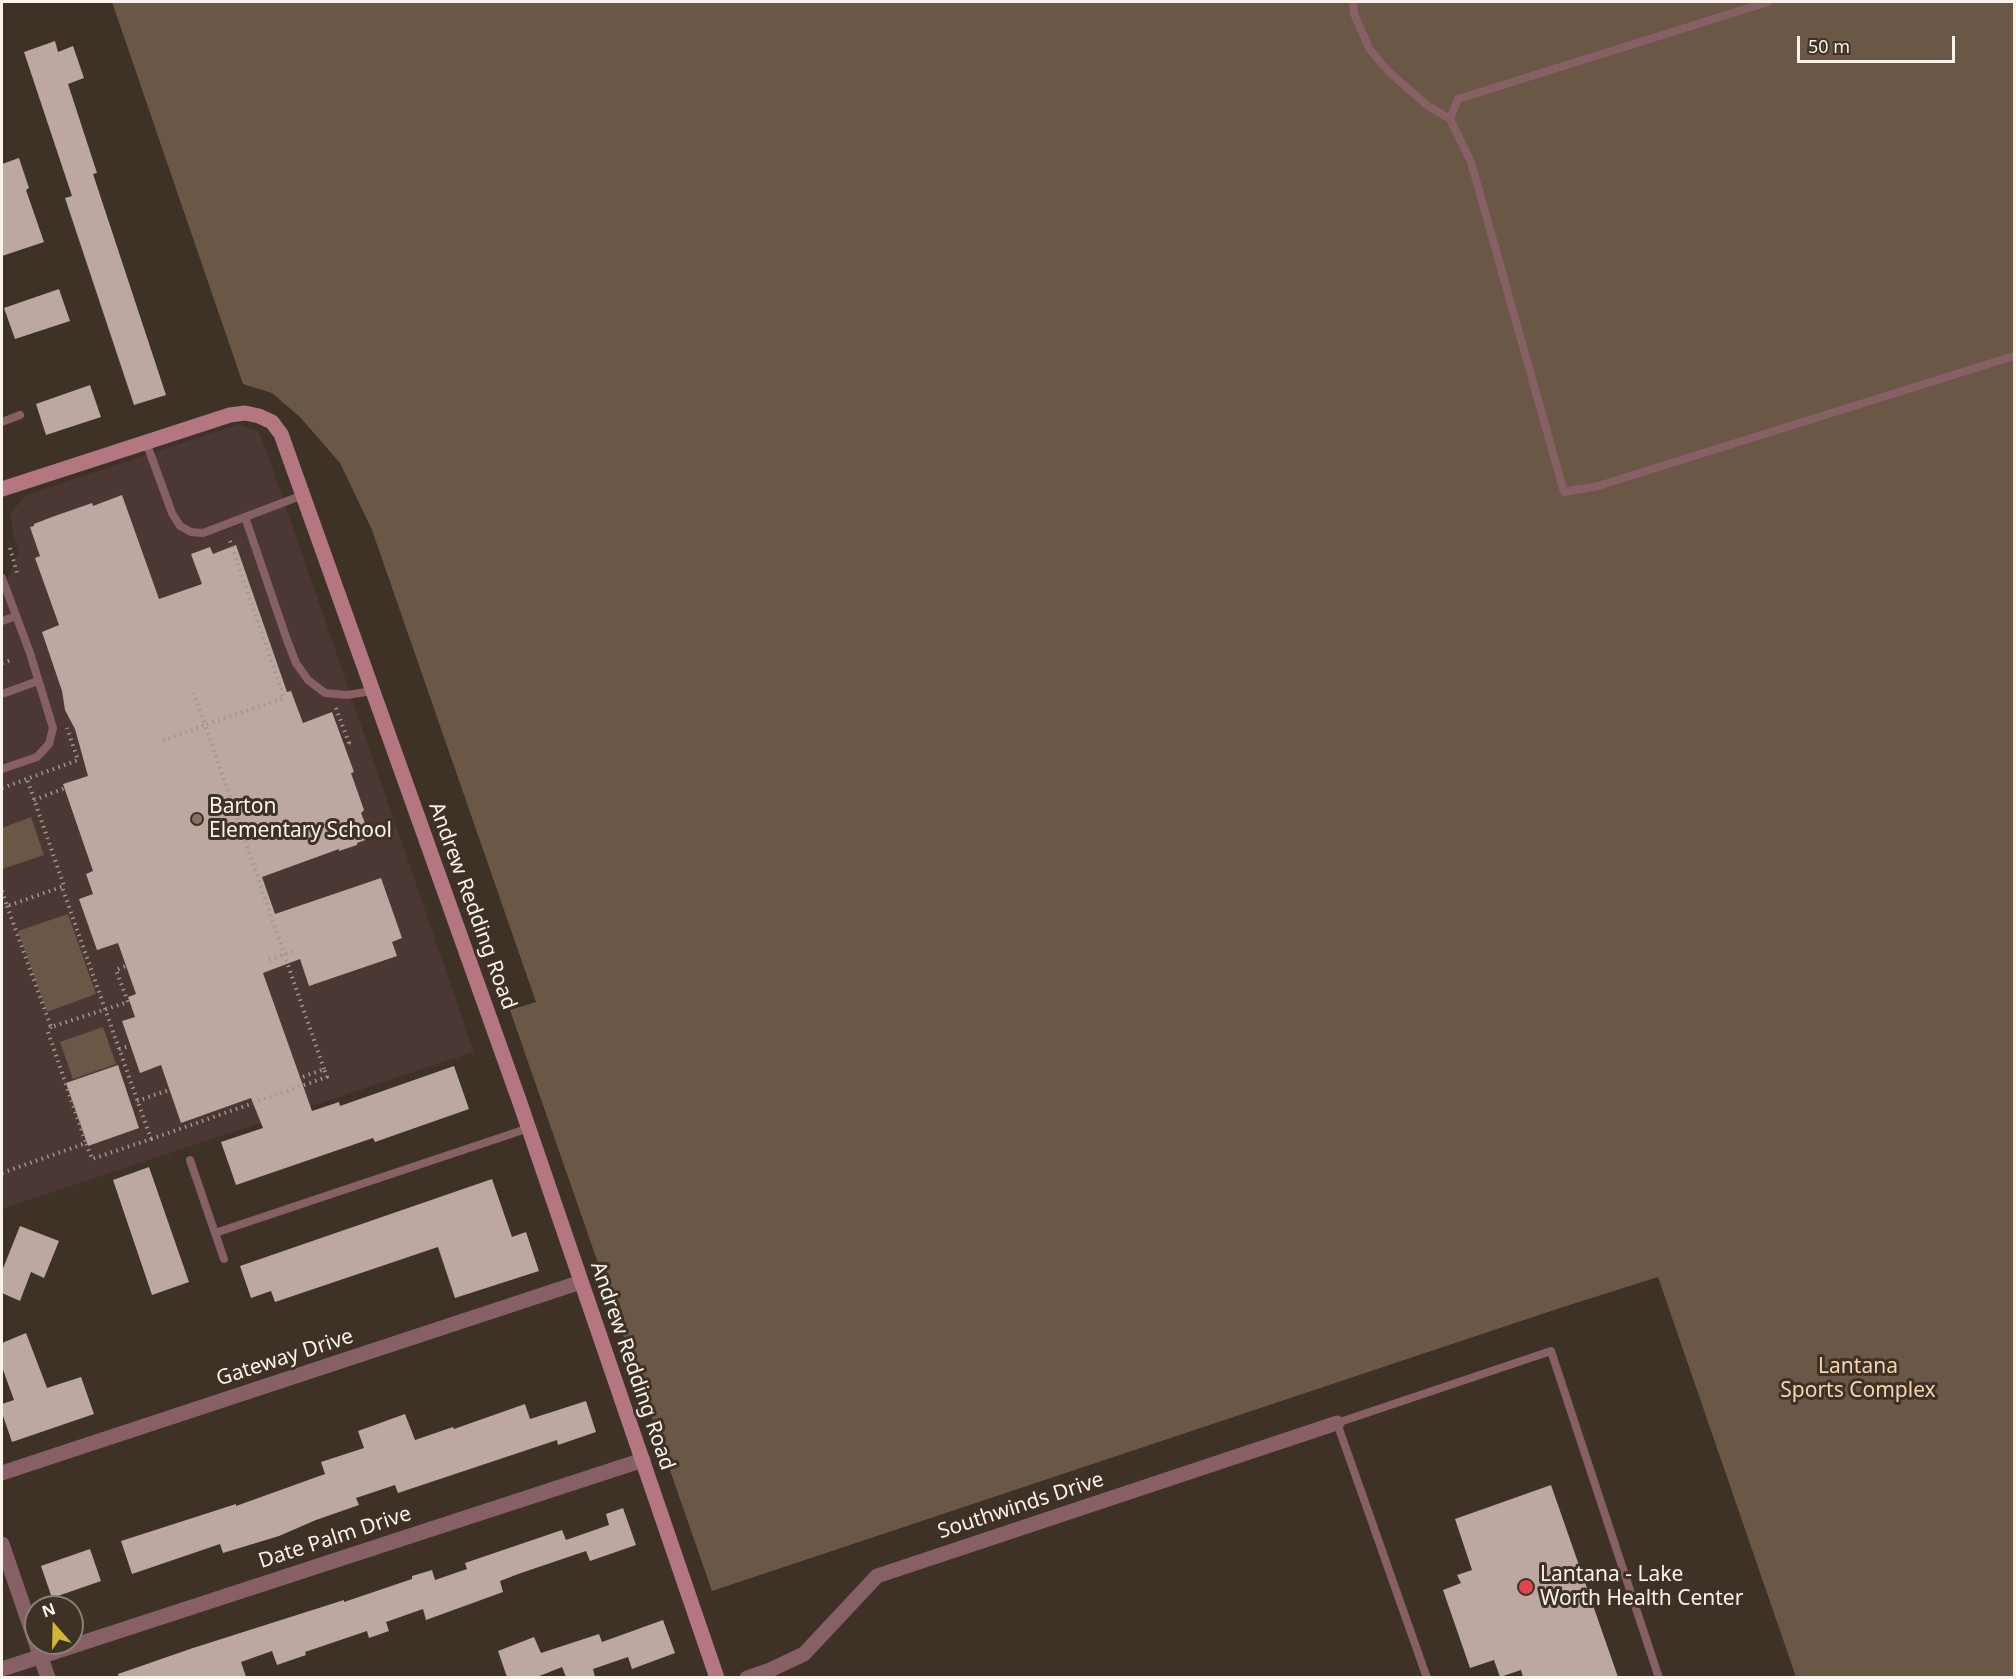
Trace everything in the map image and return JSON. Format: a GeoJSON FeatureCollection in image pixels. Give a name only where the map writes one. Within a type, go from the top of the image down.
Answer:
{"type":"FeatureCollection","features":[{"type":"Feature","properties":{"kind":"street","name":"Andrew Redding Road"},"geometry":{"type":"LineString","coordinates":[[2,489],[230,415],[245,413],[259,416],[272,423],[281,434],[529,1128],[717,1677]]}},
{"type":"Feature","properties":{"kind":"street","name":"Gateway Drive"},"geometry":{"type":"LineString","coordinates":[[2,1473],[581,1282]]}},
{"type":"Feature","properties":{"kind":"street","name":"Southwinds Drive"},"geometry":{"type":"LineString","coordinates":[[747,1677],[771,1670],[804,1654],[877,1576],[1337,1423]]}},
{"type":"Feature","properties":{"kind":"street","name":"Date Palm Drive"},"geometry":{"type":"LineString","coordinates":[[2,1669],[643,1460]]}},
{"type":"Feature","properties":{"kind":"street"},"geometry":{"type":"LineString","coordinates":[[2,1544],[48,1677]]}},
{"type":"Feature","properties":{"kind":"lane"},"geometry":{"type":"LineString","coordinates":[[1353,2],[1354,14],[1370,50],[1390,73],[1420,100],[1450,119],[1471,162],[1564,492],[1598,486],[2014,356]]}},
{"type":"Feature","properties":{"kind":"lane"},"geometry":{"type":"LineString","coordinates":[[1450,119],[1458,99],[1768,2]]}},
{"type":"Feature","properties":{"kind":"lane"},"geometry":{"type":"LineString","coordinates":[[2,422],[20,416]]}},
{"type":"Feature","properties":{"kind":"lane"},"geometry":{"type":"LineString","coordinates":[[146,442],[172,513],[180,526],[191,532],[203,533],[303,495]]}},
{"type":"Feature","properties":{"kind":"lane"},"geometry":{"type":"LineString","coordinates":[[245,517],[287,640],[296,663],[308,680],[325,693],[347,695],[373,691]]}},
{"type":"Feature","properties":{"kind":"lane"},"geometry":{"type":"LineString","coordinates":[[2,578],[53,728],[49,744],[37,757],[2,770]]}},
{"type":"Feature","properties":{"kind":"lane"},"geometry":{"type":"LineString","coordinates":[[2,621],[16,616]]}},
{"type":"Feature","properties":{"kind":"lane"},"geometry":{"type":"LineString","coordinates":[[2,694],[38,681]]}},
{"type":"Feature","properties":{"kind":"lane"},"geometry":{"type":"LineString","coordinates":[[215,1233],[529,1128]]}},
{"type":"Feature","properties":{"kind":"lane"},"geometry":{"type":"LineString","coordinates":[[190,1160],[224,1259]]}},
{"type":"Feature","properties":{"kind":"lane"},"geometry":{"type":"LineString","coordinates":[[1427,1677],[1337,1423],[1551,1351],[1659,1677]]}},
{"type":"Feature","properties":{"kind":"path"},"geometry":{"type":"LineString","coordinates":[[163,741],[284,698],[230,541]]}},
{"type":"Feature","properties":{"kind":"path"},"geometry":{"type":"LineString","coordinates":[[2,663],[12,660]]}},
{"type":"Feature","properties":{"kind":"path"},"geometry":{"type":"LineString","coordinates":[[126,966],[116,970],[128,1001],[51,1027],[48,1032],[92,1159],[327,1077],[193,693]]}},
{"type":"Feature","properties":{"kind":"path"},"geometry":{"type":"LineString","coordinates":[[330,693],[348,743],[345,745]]}},
{"type":"Feature","properties":{"kind":"path"},"geometry":{"type":"LineString","coordinates":[[78,760],[84,758]]}},
{"type":"Feature","properties":{"kind":"path"},"geometry":{"type":"LineString","coordinates":[[27,779],[64,886],[62,887],[151,1138]]}},
{"type":"Feature","properties":{"kind":"path"},"geometry":{"type":"LineString","coordinates":[[34,800],[65,788]]}},
{"type":"Feature","properties":{"kind":"path"},"geometry":{"type":"LineString","coordinates":[[227,838],[254,828]]}},
{"type":"Feature","properties":{"kind":"path"},"geometry":{"type":"LineString","coordinates":[[7,906],[62,887]]}},
{"type":"Feature","properties":{"kind":"path"},"geometry":{"type":"LineString","coordinates":[[2,891],[51,1027]]}},
{"type":"Feature","properties":{"kind":"path"},"geometry":{"type":"LineString","coordinates":[[269,960],[297,950]]}},
{"type":"Feature","properties":{"kind":"path"},"geometry":{"type":"LineString","coordinates":[[119,1049],[130,1046]]}},
{"type":"Feature","properties":{"kind":"path"},"geometry":{"type":"LineString","coordinates":[[300,1078],[324,1069]]}},
{"type":"Feature","properties":{"kind":"path"},"geometry":{"type":"LineString","coordinates":[[137,1101],[169,1090]]}},
{"type":"Feature","properties":{"kind":"path"},"geometry":{"type":"LineString","coordinates":[[2,1173],[86,1143]]}},
{"type":"Feature","properties":{"kind":"shaded area","name":"Barton Elementary School"},"geometry":{"type":"Polygon","coordinates":[[[239,424],[259,432],[269,458],[474,1052],[2,1209],[2,586],[5,585],[19,552],[12,530],[11,513],[26,495],[239,424]]]}},
{"type":"Feature","properties":{"kind":"green space","name":"Lantana Sports Complex"},"geometry":{"type":"Polygon","coordinates":[[[112,2],[2014,2],[2014,1677],[1796,1677],[1658,1277],[712,1591],[510,1010],[536,1002],[372,530],[340,463],[300,417],[272,393],[243,384],[112,2]]]}},
{"type":"Feature","properties":{"kind":"green space"},"geometry":{"type":"Polygon","coordinates":[[[31,817],[44,855],[2,869],[2,828],[31,817]]]}},
{"type":"Feature","properties":{"kind":"green space"},"geometry":{"type":"Polygon","coordinates":[[[68,914],[96,994],[47,1012],[18,931],[68,914]]]}},
{"type":"Feature","properties":{"kind":"green space"},"geometry":{"type":"Polygon","coordinates":[[[103,1027],[116,1064],[73,1079],[60,1042],[103,1027]]]}},
{"type":"Feature","properties":{"kind":"building"},"geometry":{"type":"Polygon","coordinates":[[[55,41],[58,52],[73,46],[84,78],[68,84],[97,173],[93,174],[166,395],[134,405],[65,198],[72,196],[24,52],[55,41]]]}},
{"type":"Feature","properties":{"kind":"building"},"geometry":{"type":"Polygon","coordinates":[[[19,158],[29,188],[26,190],[44,242],[2,256],[2,164],[19,158]]]}},
{"type":"Feature","properties":{"kind":"building"},"geometry":{"type":"Polygon","coordinates":[[[59,289],[70,321],[15,339],[4,308],[59,289]]]}},
{"type":"Feature","properties":{"kind":"building"},"geometry":{"type":"Polygon","coordinates":[[[90,385],[101,417],[46,435],[36,404],[90,385]]]}},
{"type":"Feature","properties":{"kind":"building"},"geometry":{"type":"Polygon","coordinates":[[[122,495],[159,599],[202,584],[191,554],[210,547],[213,554],[236,545],[287,692],[291,691],[303,723],[332,712],[354,772],[351,773],[364,810],[361,813],[371,838],[357,845],[339,851],[339,849],[262,877],[275,914],[381,878],[402,938],[392,942],[397,956],[309,986],[300,959],[263,973],[312,1111],[339,1102],[340,1106],[454,1066],[469,1109],[375,1142],[373,1138],[236,1185],[221,1142],[263,1128],[251,1098],[181,1123],[161,1065],[140,1073],[122,1021],[135,1017],[128,997],[136,994],[118,943],[97,950],[79,899],[93,894],[86,874],[93,871],[63,784],[88,776],[75,729],[65,710],[62,691],[42,632],[59,625],[35,558],[40,556],[30,527],[92,503],[93,506],[122,495]]]}},
{"type":"Feature","properties":{"kind":"building"},"geometry":{"type":"Polygon","coordinates":[[[118,1065],[139,1128],[88,1146],[66,1083],[118,1065]]]}},
{"type":"Feature","properties":{"kind":"building"},"geometry":{"type":"Polygon","coordinates":[[[149,1167],[189,1282],[152,1295],[113,1180],[149,1167]]]}},
{"type":"Feature","properties":{"kind":"building"},"geometry":{"type":"Polygon","coordinates":[[[492,1179],[512,1237],[526,1232],[539,1271],[455,1298],[438,1247],[275,1302],[271,1291],[251,1298],[240,1266],[492,1179]]]}},
{"type":"Feature","properties":{"kind":"building"},"geometry":{"type":"Polygon","coordinates":[[[20,1226],[59,1241],[44,1278],[31,1272],[20,1301],[2,1293],[2,1271],[20,1226]]]}},
{"type":"Feature","properties":{"kind":"building"},"geometry":{"type":"Polygon","coordinates":[[[26,1333],[47,1388],[81,1377],[94,1414],[12,1442],[2,1413],[2,1404],[14,1400],[2,1367],[2,1343],[26,1333]]]}},
{"type":"Feature","properties":{"kind":"building"},"geometry":{"type":"Polygon","coordinates":[[[586,1401],[596,1432],[558,1445],[557,1440],[398,1493],[395,1485],[356,1498],[359,1505],[279,1536],[223,1553],[220,1544],[132,1574],[121,1541],[236,1504],[236,1506],[325,1474],[321,1462],[364,1448],[358,1431],[405,1414],[415,1440],[525,1404],[530,1419],[586,1401]]]}},
{"type":"Feature","properties":{"kind":"building"},"geometry":{"type":"Polygon","coordinates":[[[1551,1485],[1618,1677],[1523,1677],[1521,1670],[1500,1677],[1494,1660],[1470,1668],[1443,1590],[1461,1583],[1457,1575],[1472,1570],[1455,1519],[1551,1485]]]}},
{"type":"Feature","properties":{"kind":"building"},"geometry":{"type":"Polygon","coordinates":[[[623,1508],[636,1545],[590,1561],[586,1551],[521,1573],[500,1581],[503,1592],[426,1620],[423,1609],[386,1622],[389,1631],[369,1638],[367,1631],[305,1652],[306,1655],[277,1665],[272,1651],[241,1662],[246,1677],[119,1677],[118,1674],[193,1648],[344,1600],[344,1602],[432,1570],[435,1580],[467,1569],[465,1563],[562,1530],[566,1540],[609,1525],[606,1514],[623,1508]]]}},
{"type":"Feature","properties":{"kind":"building"},"geometry":{"type":"Polygon","coordinates":[[[90,1549],[101,1581],[61,1595],[51,1595],[41,1566],[90,1549]]]}},
{"type":"Feature","properties":{"kind":"building"},"geometry":{"type":"Polygon","coordinates":[[[663,1620],[675,1653],[632,1669],[628,1657],[593,1669],[595,1677],[566,1677],[562,1667],[537,1677],[507,1677],[498,1651],[534,1637],[541,1653],[599,1634],[602,1642],[663,1620]]]}},
{"type":"Feature","properties":{"kind":"place","name":"Barton Elementary School"},"geometry":{"type":"Point","coordinates":[197,819]}},
{"type":"Feature","properties":{"kind":"place","name":"Lantana - Lake Worth Health Center"},"geometry":{"type":"Point","coordinates":[1526,1587]}}]}
